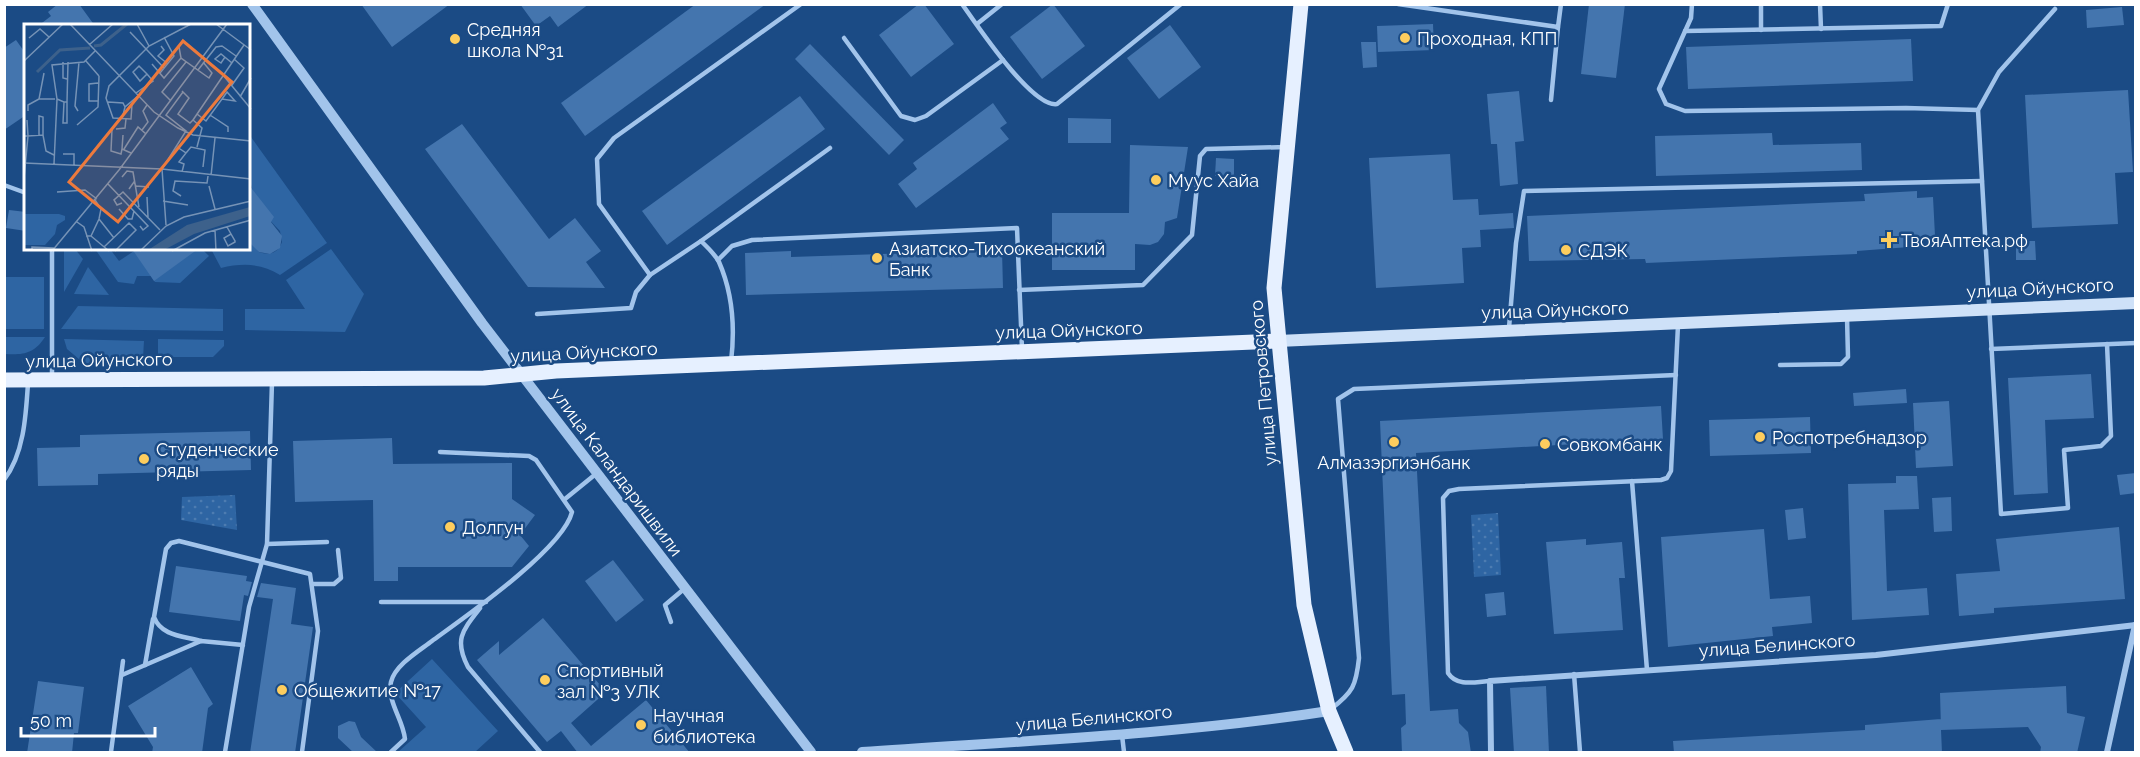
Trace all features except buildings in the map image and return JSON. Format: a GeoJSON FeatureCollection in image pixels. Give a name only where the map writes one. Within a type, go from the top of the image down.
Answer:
{"type":"FeatureCollection","features":[{"type":"Feature","properties":{"kind":"main road","name":"улица Петровского"},"geometry":{"type":"LineString","coordinates":[[1301,4],[1274,266],[1278,341],[1304,605],[1329,711],[1346,753]]}},
{"type":"Feature","properties":{"kind":"main road","name":"улица Ойунского"},"geometry":{"type":"LineString","coordinates":[[4,380],[272,377],[484,378],[521,374],[1678,325],[2136,303]]}},
{"type":"Feature","properties":{"kind":"street","name":"улица Каландаришвили"},"geometry":{"type":"LineString","coordinates":[[252,4],[521,374],[811,753]]}},
{"type":"Feature","properties":{"kind":"street","name":"улица Белинского"},"geometry":{"type":"LineString","coordinates":[[1490,681],[1876,655],[2135,625]]}},
{"type":"Feature","properties":{"kind":"street"},"geometry":{"type":"LineString","coordinates":[[2107,753],[2135,625]]}},
{"type":"Feature","properties":{"kind":"street"},"geometry":{"type":"LineString","coordinates":[[1490,681],[1491,753]]}},
{"type":"Feature","properties":{"kind":"street","name":"улица Белинского"},"geometry":{"type":"LineString","coordinates":[[862,753],[1283,718],[1329,711]]}},
{"type":"Feature","properties":{"kind":"lane"},"geometry":{"type":"LineString","coordinates":[[650,275],[599,204],[597,159],[614,138],[801,4]]}},
{"type":"Feature","properties":{"kind":"lane"},"geometry":{"type":"LineString","coordinates":[[962,4],[1003,60],[1040,100],[1049,105],[1057,104],[1181,4]]}},
{"type":"Feature","properties":{"kind":"lane"},"geometry":{"type":"LineString","coordinates":[[976,24],[1002,4]]}},
{"type":"Feature","properties":{"kind":"lane"},"geometry":{"type":"LineString","coordinates":[[1398,4],[1558,27]]}},
{"type":"Feature","properties":{"kind":"lane"},"geometry":{"type":"LineString","coordinates":[[1551,100],[1561,4]]}},
{"type":"Feature","properties":{"kind":"lane"},"geometry":{"type":"LineString","coordinates":[[1692,4],[1685,31],[1659,89],[1666,104],[1685,111],[1906,108],[1978,110]]}},
{"type":"Feature","properties":{"kind":"lane"},"geometry":{"type":"LineString","coordinates":[[1761,4],[1761,30]]}},
{"type":"Feature","properties":{"kind":"lane"},"geometry":{"type":"LineString","coordinates":[[1820,4],[1821,29]]}},
{"type":"Feature","properties":{"kind":"lane"},"geometry":{"type":"LineString","coordinates":[[1685,31],[1941,26],[1948,4]]}},
{"type":"Feature","properties":{"kind":"lane"},"geometry":{"type":"LineString","coordinates":[[2055,9],[2000,72],[1978,110],[2001,514],[2068,508],[2064,450],[2101,446],[2111,435],[2107,344]]}},
{"type":"Feature","properties":{"kind":"lane"},"geometry":{"type":"LineString","coordinates":[[844,38],[901,116],[915,120],[926,116],[1003,60]]}},
{"type":"Feature","properties":{"kind":"lane"},"geometry":{"type":"LineString","coordinates":[[1019,290],[1143,285],[1192,235],[1200,156],[1206,149],[1286,147]]}},
{"type":"Feature","properties":{"kind":"lane"},"geometry":{"type":"LineString","coordinates":[[537,314],[631,308],[636,292],[650,275],[830,148]]}},
{"type":"Feature","properties":{"kind":"lane"},"geometry":{"type":"LineString","coordinates":[[1508,331],[1516,243],[1524,191],[1982,181]]}},
{"type":"Feature","properties":{"kind":"lane"},"geometry":{"type":"LineString","coordinates":[[4,185],[24,192]]}},
{"type":"Feature","properties":{"kind":"lane"},"geometry":{"type":"LineString","coordinates":[[718,260],[732,246],[752,240],[1017,228],[1022,352]]}},
{"type":"Feature","properties":{"kind":"lane"},"geometry":{"type":"LineString","coordinates":[[701,241],[718,260],[735,331],[731,365]]}},
{"type":"Feature","properties":{"kind":"lane"},"geometry":{"type":"LineString","coordinates":[[52,250],[52,381]]}},
{"type":"Feature","properties":{"kind":"lane"},"geometry":{"type":"LineString","coordinates":[[1780,365],[1841,364],[1848,357],[1846,317]]}},
{"type":"Feature","properties":{"kind":"lane"},"geometry":{"type":"LineString","coordinates":[[1490,681],[1461,682],[1453,680],[1448,673],[1443,498],[1449,491],[1459,489],[1667,478],[1671,471],[1678,325]]}},
{"type":"Feature","properties":{"kind":"lane"},"geometry":{"type":"LineString","coordinates":[[1991,349],[2136,343]]}},
{"type":"Feature","properties":{"kind":"lane"},"geometry":{"type":"LineString","coordinates":[[1329,711],[1347,697],[1356,683],[1359,658],[1338,399],[1340,397],[1354,389],[1676,375]]}},
{"type":"Feature","properties":{"kind":"lane"},"geometry":{"type":"LineString","coordinates":[[225,753],[249,607],[267,544],[272,377]]}},
{"type":"Feature","properties":{"kind":"lane"},"geometry":{"type":"LineString","coordinates":[[4,480],[14,467],[26,416],[28,381]]}},
{"type":"Feature","properties":{"kind":"lane"},"geometry":{"type":"LineString","coordinates":[[391,753],[405,739],[403,724],[390,694],[391,680],[404,664],[486,601],[560,535],[570,521],[572,512],[529,456],[440,452]]}},
{"type":"Feature","properties":{"kind":"lane"},"geometry":{"type":"LineString","coordinates":[[565,500],[597,473]]}},
{"type":"Feature","properties":{"kind":"lane"},"geometry":{"type":"LineString","coordinates":[[1632,481],[1647,670]]}},
{"type":"Feature","properties":{"kind":"lane"},"geometry":{"type":"LineString","coordinates":[[145,665],[166,549],[171,543],[179,541],[304,570],[310,574],[318,631],[302,753]]}},
{"type":"Feature","properties":{"kind":"lane"},"geometry":{"type":"LineString","coordinates":[[267,544],[327,542]]}},
{"type":"Feature","properties":{"kind":"lane"},"geometry":{"type":"LineString","coordinates":[[312,584],[334,584],[341,578],[338,550]]}},
{"type":"Feature","properties":{"kind":"lane"},"geometry":{"type":"LineString","coordinates":[[671,622],[664,605],[684,589]]}},
{"type":"Feature","properties":{"kind":"lane"},"geometry":{"type":"LineString","coordinates":[[381,602],[486,601]]}},
{"type":"Feature","properties":{"kind":"lane"},"geometry":{"type":"LineString","coordinates":[[486,601],[461,635],[460,651],[468,668],[540,753]]}},
{"type":"Feature","properties":{"kind":"lane"},"geometry":{"type":"LineString","coordinates":[[154,616],[163,631],[201,641],[243,645]]}},
{"type":"Feature","properties":{"kind":"lane"},"geometry":{"type":"LineString","coordinates":[[122,675],[201,641]]}},
{"type":"Feature","properties":{"kind":"lane"},"geometry":{"type":"LineString","coordinates":[[111,753],[123,661]]}},
{"type":"Feature","properties":{"kind":"lane"},"geometry":{"type":"LineString","coordinates":[[1574,675],[1580,753]]}},
{"type":"Feature","properties":{"kind":"lane"},"geometry":{"type":"LineString","coordinates":[[1122,732],[1124,753]]}},
{"type":"Feature","properties":{"kind":"shaded area"},"geometry":{"type":"Polygon","coordinates":[[[250,138],[327,243],[280,275],[266,268],[252,265],[221,268],[212,250],[250,250],[252,242],[259,252],[267,254],[276,251],[282,242],[280,231],[261,209],[252,189],[250,138]]]}},
{"type":"Feature","properties":{"kind":"shaded area"},"geometry":{"type":"Polygon","coordinates":[[[331,249],[364,294],[345,332],[245,330],[245,309],[305,309],[286,280],[331,249]]]}},
{"type":"Feature","properties":{"kind":"shaded area"},"geometry":{"type":"Polygon","coordinates":[[[64,250],[76,250],[83,259],[64,292],[64,250]]]}},
{"type":"Feature","properties":{"kind":"shaded area"},"geometry":{"type":"Polygon","coordinates":[[[96,250],[111,250],[119,261],[134,251],[203,250],[209,256],[180,283],[155,282],[151,276],[137,276],[134,284],[118,282],[96,250]]]}},
{"type":"Feature","properties":{"kind":"shaded area"},"geometry":{"type":"Polygon","coordinates":[[[88,267],[109,295],[74,294],[88,267]]]}},
{"type":"Feature","properties":{"kind":"shaded area"},"geometry":{"type":"Polygon","coordinates":[[[5,277],[44,277],[44,329],[5,329],[5,277]]]}},
{"type":"Feature","properties":{"kind":"shaded area"},"geometry":{"type":"Polygon","coordinates":[[[78,306],[223,309],[223,331],[61,329],[78,306]]]}},
{"type":"Feature","properties":{"kind":"shaded area"},"geometry":{"type":"Polygon","coordinates":[[[5,337],[45,337],[37,347],[28,352],[5,354],[5,337]]]}},
{"type":"Feature","properties":{"kind":"shaded area"},"geometry":{"type":"Polygon","coordinates":[[[64,339],[144,341],[143,358],[86,365],[67,349],[64,339]]]}},
{"type":"Feature","properties":{"kind":"shaded area"},"geometry":{"type":"Polygon","coordinates":[[[158,339],[224,340],[224,346],[213,357],[158,357],[158,339]]]}},
{"type":"Feature","properties":{"kind":"shaded area"},"geometry":{"type":"Polygon","coordinates":[[[235,495],[237,530],[181,520],[182,497],[235,495]]]}},
{"type":"Feature","properties":{"kind":"shaded area"},"geometry":{"type":"Polygon","coordinates":[[[1498,513],[1501,575],[1474,577],[1471,515],[1498,513]]]}},
{"type":"Feature","properties":{"kind":"shaded area"},"geometry":{"type":"Polygon","coordinates":[[[432,659],[498,731],[475,752],[398,752],[426,727],[395,693],[432,659]]]}},
{"type":"Feature","properties":{"kind":"place","name":"Проходная, КПП"},"geometry":{"type":"Point","coordinates":[1405,38]}},
{"type":"Feature","properties":{"kind":"place","name":"Средняя школа №31"},"geometry":{"type":"Point","coordinates":[455,39]}},
{"type":"Feature","properties":{"kind":"place","name":"Муус Хайа"},"geometry":{"type":"Point","coordinates":[1156,180]}},
{"type":"Feature","properties":{"kind":"place","name":"ТвояАптека.рф"},"geometry":{"type":"Point","coordinates":[1889,240]}},
{"type":"Feature","properties":{"kind":"place","name":"СДЭК"},"geometry":{"type":"Point","coordinates":[1566,250]}},
{"type":"Feature","properties":{"kind":"place","name":"Азиатско-Тихоокеанский Банк"},"geometry":{"type":"Point","coordinates":[877,258]}},
{"type":"Feature","properties":{"kind":"place","name":"Роспотребнадзор"},"geometry":{"type":"Point","coordinates":[1760,437]}},
{"type":"Feature","properties":{"kind":"place","name":"Алмазэргиэнбанк"},"geometry":{"type":"Point","coordinates":[1394,442]}},
{"type":"Feature","properties":{"kind":"place","name":"Совкомбанк"},"geometry":{"type":"Point","coordinates":[1545,444]}},
{"type":"Feature","properties":{"kind":"place","name":"Студенческие ряды"},"geometry":{"type":"Point","coordinates":[144,459]}},
{"type":"Feature","properties":{"kind":"place","name":"Долгун"},"geometry":{"type":"Point","coordinates":[450,527]}},
{"type":"Feature","properties":{"kind":"place","name":"Спортивный зал №3 УЛК"},"geometry":{"type":"Point","coordinates":[545,680]}},
{"type":"Feature","properties":{"kind":"place","name":"Общежитие №17"},"geometry":{"type":"Point","coordinates":[282,690]}},
{"type":"Feature","properties":{"kind":"place","name":"Научная библиотека"},"geometry":{"type":"Point","coordinates":[641,725]}}]}
